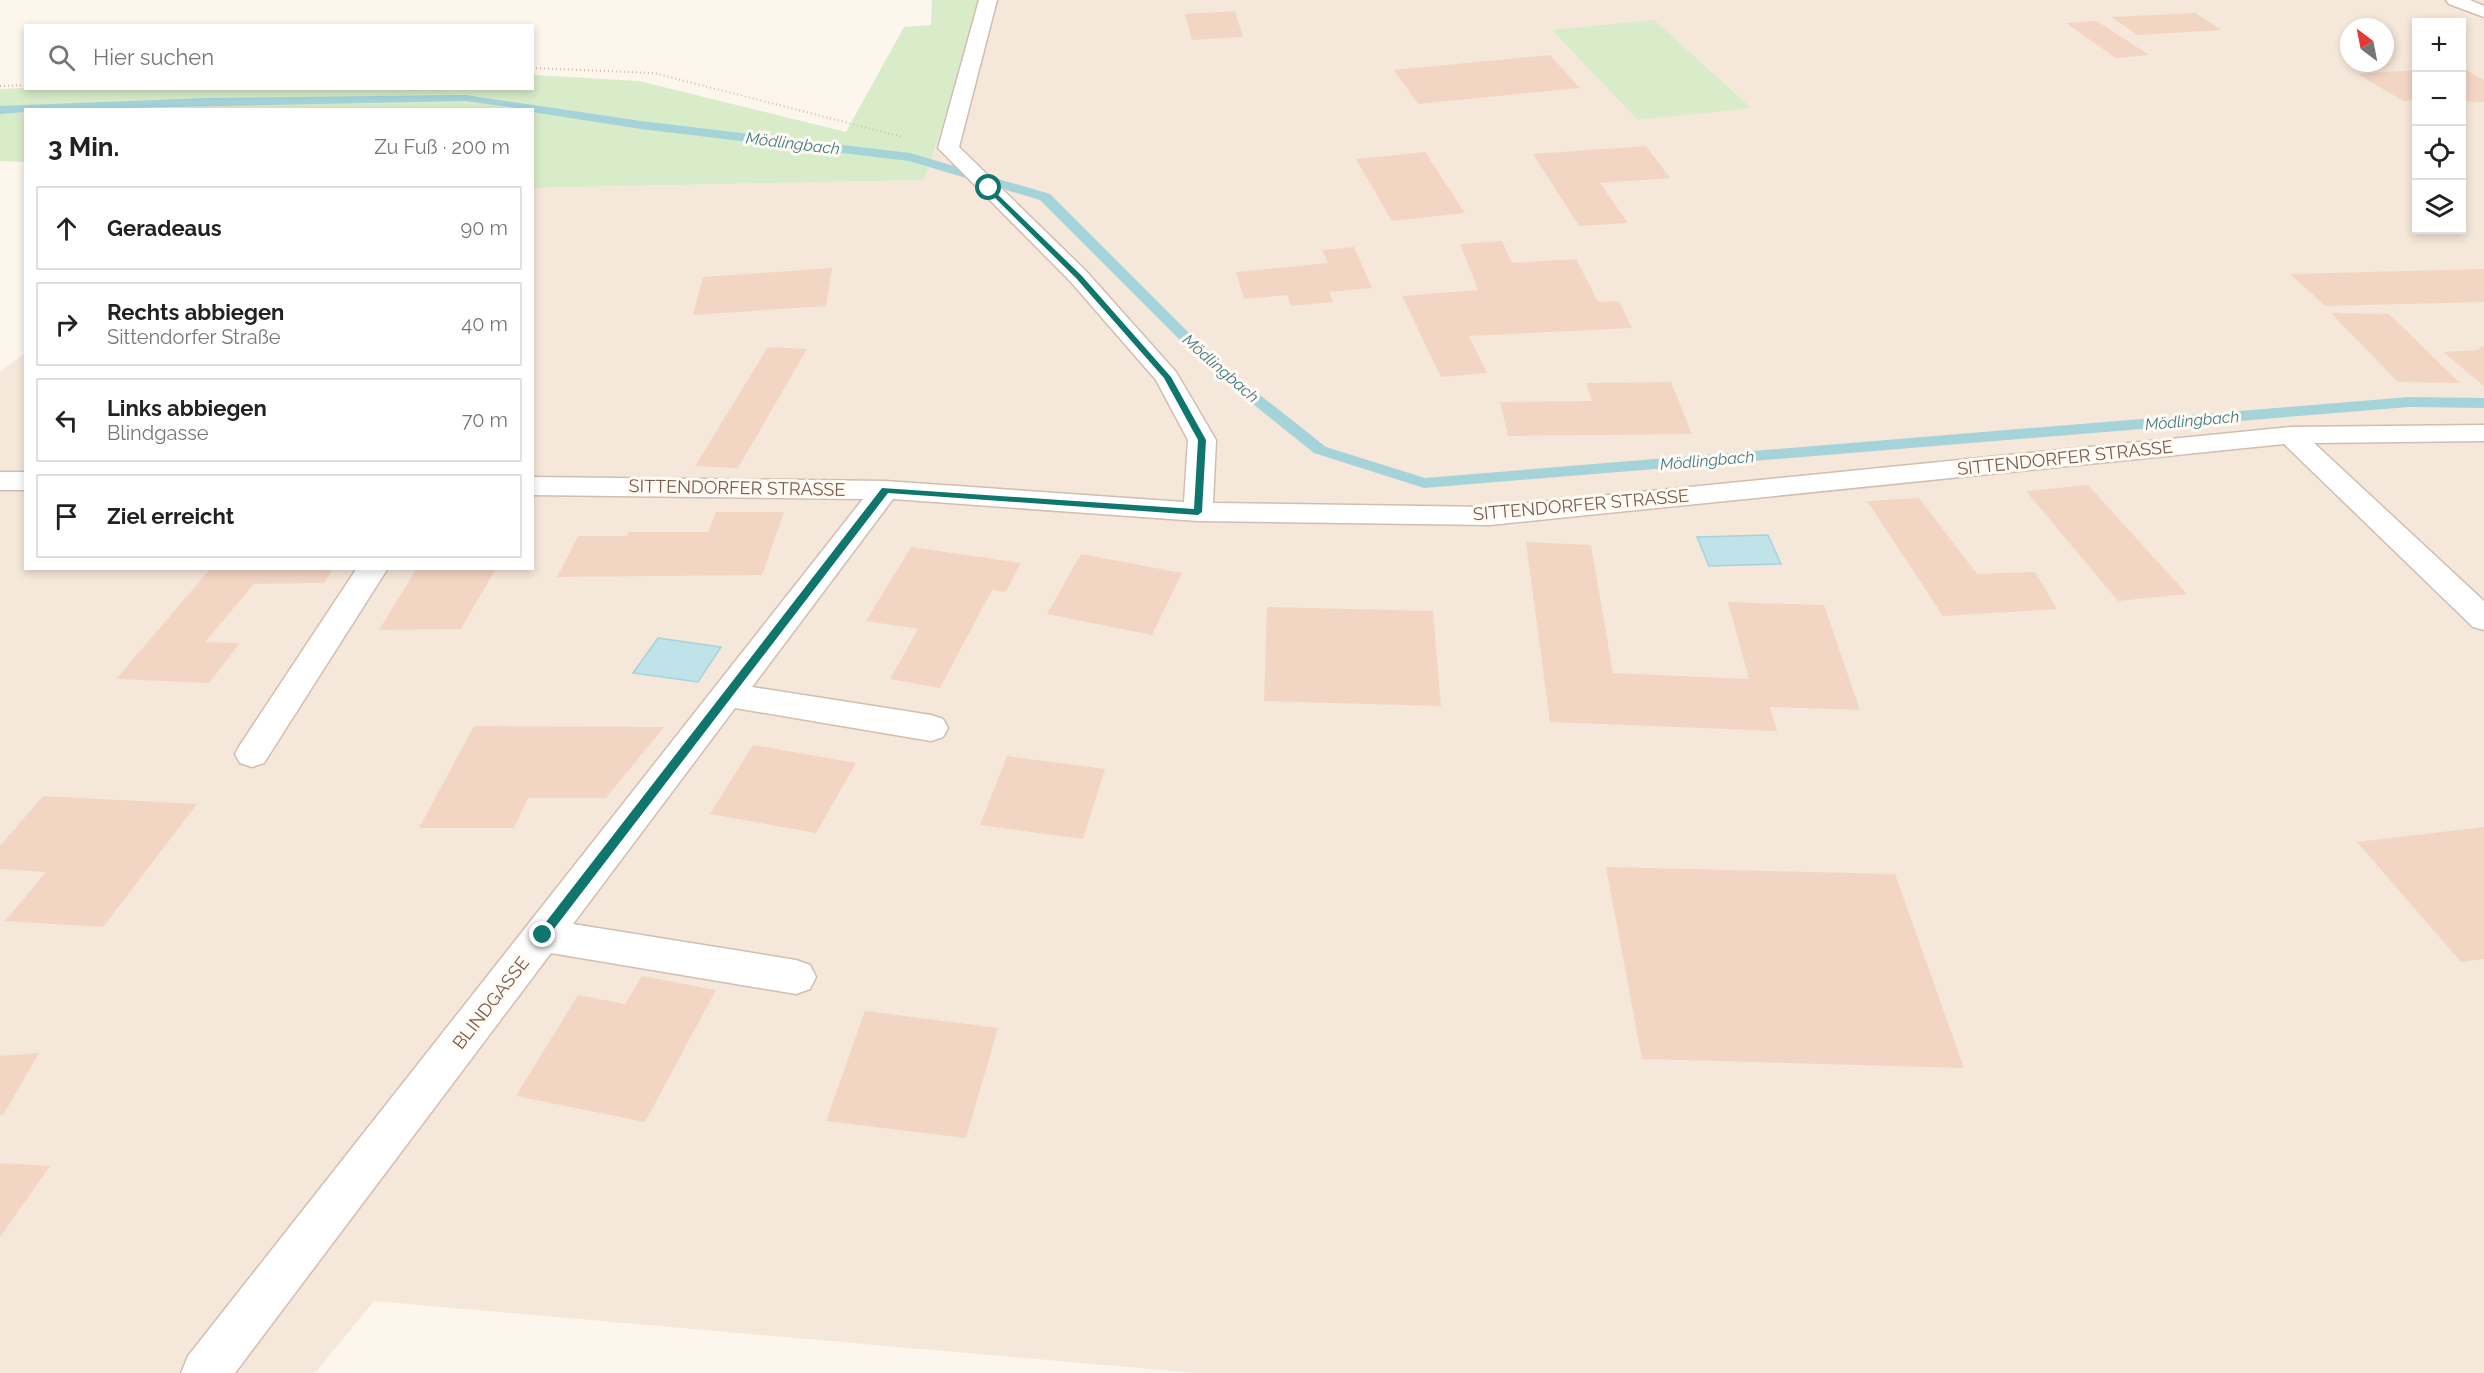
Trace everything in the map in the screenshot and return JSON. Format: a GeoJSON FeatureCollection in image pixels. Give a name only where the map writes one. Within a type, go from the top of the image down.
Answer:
{"type":"FeatureCollection","features":[{"type":"Feature","properties":{"kind":"street"},"geometry":{"type":"LineString","coordinates":[[988,0],[955,154],[1078,276],[1167,377],[1202,440],[1198,512]]}},
{"type":"Feature","properties":{"kind":"street"},"geometry":{"type":"LineString","coordinates":[[2455,0],[2484,12]]}},
{"type":"Feature","properties":{"kind":"street","name":"SITTENDORFER STRASSE"},"geometry":{"type":"LineString","coordinates":[[534,486],[885,490],[1198,512],[1490,516],[2290,435],[2484,433]]}},
{"type":"Feature","properties":{"kind":"street"},"geometry":{"type":"LineString","coordinates":[[2290,435],[2484,619]]}},
{"type":"Feature","properties":{"kind":"street"},"geometry":{"type":"LineString","coordinates":[[0,481],[24,481]]}},
{"type":"Feature","properties":{"kind":"street","name":"BLINDGASSE"},"geometry":{"type":"LineString","coordinates":[[205,1373],[885,490]]}},
{"type":"Feature","properties":{"kind":"street"},"geometry":{"type":"LineString","coordinates":[[252,754],[372,570]]}},
{"type":"Feature","properties":{"kind":"street"},"geometry":{"type":"LineString","coordinates":[[728,695],[931,728]]}},
{"type":"Feature","properties":{"kind":"street"},"geometry":{"type":"LineString","coordinates":[[543,935],[796,977]]}},
{"type":"Feature","properties":{"kind":"path"},"geometry":{"type":"LineString","coordinates":[[534,68],[654,73],[955,154]]}},
{"type":"Feature","properties":{"kind":"path"},"geometry":{"type":"LineString","coordinates":[[0,86],[24,85]]}},
{"type":"Feature","properties":{"kind":"shaded area"},"geometry":{"type":"Polygon","coordinates":[[[977,0],[2484,0],[2484,1373],[1195,1373],[374,1301],[315,1373],[0,1373],[0,372],[24,354],[24,570],[534,570],[534,188],[924,180],[976,25],[977,0]]]}},
{"type":"Feature","properties":{"kind":"green space"},"geometry":{"type":"Polygon","coordinates":[[[932,0],[977,0],[976,25],[924,180],[534,188],[534,108],[24,108],[24,162],[0,161],[0,89],[24,88],[24,90],[534,90],[534,75],[639,81],[846,132],[904,27],[931,25],[932,0]]]}},
{"type":"Feature","properties":{"kind":"green space"},"geometry":{"type":"Polygon","coordinates":[[[1654,20],[1751,108],[1638,120],[1552,30],[1654,20]]]}},
{"type":"Feature","properties":{"kind":"water"},"geometry":{"type":"Polygon","coordinates":[[[1768,535],[1781,564],[1709,566],[1697,537],[1768,535]]]}},
{"type":"Feature","properties":{"kind":"water"},"geometry":{"type":"Polygon","coordinates":[[[658,638],[721,647],[698,682],[633,673],[658,638]]]}},
{"type":"Feature","properties":{"kind":"building"},"geometry":{"type":"Polygon","coordinates":[[[1235,11],[1243,37],[1192,40],[1185,14],[1235,11]]]}},
{"type":"Feature","properties":{"kind":"building"},"geometry":{"type":"Polygon","coordinates":[[[2195,13],[2222,30],[2138,35],[2111,17],[2195,13]]]}},
{"type":"Feature","properties":{"kind":"building"},"geometry":{"type":"Polygon","coordinates":[[[2097,21],[2149,55],[2116,58],[2066,23],[2097,21]]]}},
{"type":"Feature","properties":{"kind":"building"},"geometry":{"type":"Polygon","coordinates":[[[1550,55],[1580,88],[1418,104],[1394,70],[1550,55]]]}},
{"type":"Feature","properties":{"kind":"building"},"geometry":{"type":"Polygon","coordinates":[[[2412,70],[2412,100],[2403,101],[2358,74],[2394,72],[2412,70]]]}},
{"type":"Feature","properties":{"kind":"building"},"geometry":{"type":"Polygon","coordinates":[[[2466,70],[2484,80],[2484,102],[2466,101],[2466,70]]]}},
{"type":"Feature","properties":{"kind":"building"},"geometry":{"type":"Polygon","coordinates":[[[1646,146],[1670,178],[1600,183],[1628,223],[1579,226],[1533,154],[1646,146]]]}},
{"type":"Feature","properties":{"kind":"building"},"geometry":{"type":"Polygon","coordinates":[[[1425,152],[1465,213],[1392,221],[1356,159],[1425,152]]]}},
{"type":"Feature","properties":{"kind":"building"},"geometry":{"type":"Polygon","coordinates":[[[1502,241],[1512,263],[1576,259],[1598,302],[1619,301],[1632,328],[1469,336],[1487,373],[1441,377],[1402,296],[1478,290],[1460,244],[1502,241]]]}},
{"type":"Feature","properties":{"kind":"building"},"geometry":{"type":"Polygon","coordinates":[[[1354,247],[1372,288],[1329,292],[1333,302],[1291,306],[1287,295],[1244,299],[1236,272],[1328,263],[1322,250],[1354,247]]]}},
{"type":"Feature","properties":{"kind":"building"},"geometry":{"type":"Polygon","coordinates":[[[832,268],[826,306],[693,315],[703,277],[832,268]]]}},
{"type":"Feature","properties":{"kind":"building"},"geometry":{"type":"Polygon","coordinates":[[[2484,269],[2484,302],[2325,306],[2290,274],[2484,269]]]}},
{"type":"Feature","properties":{"kind":"building"},"geometry":{"type":"Polygon","coordinates":[[[2331,313],[2389,314],[2460,383],[2398,382],[2331,313]]]}},
{"type":"Feature","properties":{"kind":"building"},"geometry":{"type":"Polygon","coordinates":[[[2484,345],[2484,386],[2443,352],[2478,350],[2484,345]]]}},
{"type":"Feature","properties":{"kind":"building"},"geometry":{"type":"Polygon","coordinates":[[[768,347],[807,349],[738,468],[695,466],[768,347]]]}},
{"type":"Feature","properties":{"kind":"building"},"geometry":{"type":"Polygon","coordinates":[[[1671,382],[1692,434],[1508,436],[1500,402],[1592,401],[1586,383],[1671,382]]]}},
{"type":"Feature","properties":{"kind":"building"},"geometry":{"type":"Polygon","coordinates":[[[2088,485],[2187,594],[2118,601],[2026,491],[2088,485]]]}},
{"type":"Feature","properties":{"kind":"building"},"geometry":{"type":"Polygon","coordinates":[[[1919,498],[1977,574],[2035,572],[2057,609],[1943,616],[1867,501],[1919,498]]]}},
{"type":"Feature","properties":{"kind":"building"},"geometry":{"type":"Polygon","coordinates":[[[716,512],[784,512],[762,575],[557,577],[578,536],[627,536],[629,532],[708,532],[716,512]]]}},
{"type":"Feature","properties":{"kind":"building"},"geometry":{"type":"Polygon","coordinates":[[[1526,542],[1591,545],[1613,673],[1749,679],[1728,602],[1824,605],[1860,710],[1770,707],[1777,731],[1550,722],[1526,542]]]}},
{"type":"Feature","properties":{"kind":"building"},"geometry":{"type":"Polygon","coordinates":[[[911,547],[1021,563],[1006,592],[992,590],[940,688],[890,679],[918,629],[866,621],[911,547]]]}},
{"type":"Feature","properties":{"kind":"building"},"geometry":{"type":"Polygon","coordinates":[[[1081,554],[1182,573],[1152,635],[1047,614],[1081,554]]]}},
{"type":"Feature","properties":{"kind":"building"},"geometry":{"type":"Polygon","coordinates":[[[209,570],[332,570],[324,583],[254,584],[205,642],[240,643],[209,683],[116,679],[209,570]]]}},
{"type":"Feature","properties":{"kind":"building"},"geometry":{"type":"Polygon","coordinates":[[[416,570],[495,570],[461,629],[379,630],[416,570]]]}},
{"type":"Feature","properties":{"kind":"building"},"geometry":{"type":"Polygon","coordinates":[[[1267,607],[1433,611],[1441,706],[1264,701],[1267,607]]]}},
{"type":"Feature","properties":{"kind":"building"},"geometry":{"type":"Polygon","coordinates":[[[474,726],[664,727],[606,798],[528,798],[514,828],[419,828],[474,726]]]}},
{"type":"Feature","properties":{"kind":"building"},"geometry":{"type":"Polygon","coordinates":[[[753,745],[856,763],[816,833],[710,814],[753,745]]]}},
{"type":"Feature","properties":{"kind":"building"},"geometry":{"type":"Polygon","coordinates":[[[1007,756],[1105,769],[1083,839],[980,825],[1007,756]]]}},
{"type":"Feature","properties":{"kind":"building"},"geometry":{"type":"Polygon","coordinates":[[[43,796],[197,804],[103,927],[5,921],[46,872],[0,869],[0,846],[43,796]]]}},
{"type":"Feature","properties":{"kind":"building"},"geometry":{"type":"Polygon","coordinates":[[[2484,827],[2484,959],[2461,962],[2357,842],[2484,827]]]}},
{"type":"Feature","properties":{"kind":"building"},"geometry":{"type":"Polygon","coordinates":[[[1606,867],[1895,874],[1964,1068],[1642,1059],[1606,867]]]}},
{"type":"Feature","properties":{"kind":"building"},"geometry":{"type":"Polygon","coordinates":[[[642,976],[716,990],[645,1122],[516,1096],[578,995],[625,1004],[642,976]]]}},
{"type":"Feature","properties":{"kind":"building"},"geometry":{"type":"Polygon","coordinates":[[[865,1011],[998,1028],[966,1138],[826,1121],[865,1011]]]}},
{"type":"Feature","properties":{"kind":"building"},"geometry":{"type":"Polygon","coordinates":[[[39,1053],[3,1115],[0,1115],[0,1056],[39,1053]]]}},
{"type":"Feature","properties":{"kind":"building"},"geometry":{"type":"Polygon","coordinates":[[[0,1163],[50,1166],[0,1237],[0,1163]]]}},
{"type":"Feature","properties":{"kind":"waterway","name":"Mödlingbach"},"geometry":{"type":"LineString","coordinates":[[46,108],[205,101],[465,98],[530,108]]}},
{"type":"Feature","properties":{"kind":"waterway","name":"Mödlingbach"},"geometry":{"type":"LineString","coordinates":[[0,110],[24,109]]}},
{"type":"Feature","properties":{"kind":"waterway","name":"Mödlingbach"},"geometry":{"type":"LineString","coordinates":[[534,109],[641,125],[910,157],[1045,197],[1212,364],[1320,450],[1424,483],[2409,402],[2484,403]]}},
{"type":"Feature","properties":{"kind":"route"},"geometry":{"type":"LineString","coordinates":[[543,935],[885,490],[1198,512],[1202,440],[1167,377],[1078,276],[989,188]]}}]}
